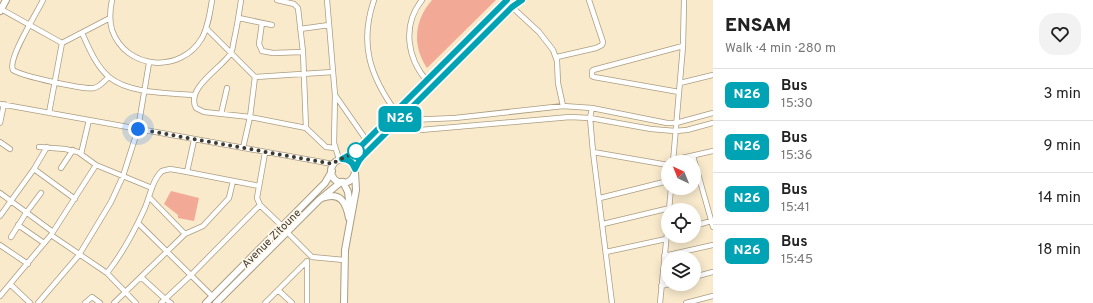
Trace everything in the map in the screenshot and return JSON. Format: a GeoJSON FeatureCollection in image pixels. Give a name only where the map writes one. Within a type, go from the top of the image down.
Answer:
{"type":"FeatureCollection","features":[{"type":"Feature","properties":{"kind":"main road"},"geometry":{"type":"LineString","coordinates":[[1,10],[6,0]]}},
{"type":"Feature","properties":{"kind":"main road"},"geometry":{"type":"LineString","coordinates":[[351,213],[348,192],[342,182],[334,178],[332,171],[333,164],[352,155],[367,141],[507,0]]}},
{"type":"Feature","properties":{"kind":"main road"},"geometry":{"type":"LineString","coordinates":[[342,182],[346,182],[352,178],[359,161],[388,130],[512,7],[522,0]]}},
{"type":"Feature","properties":{"kind":"main road"},"geometry":{"type":"LineString","coordinates":[[341,159],[352,162],[355,170],[356,190],[344,260],[344,303]]}},
{"type":"Feature","properties":{"kind":"main road","name":"Avenue Zitoune"},"geometry":{"type":"LineString","coordinates":[[218,302],[285,229],[325,183],[332,171]]}},
{"type":"Feature","properties":{"kind":"main road","name":"Avenue Zitoune"},"geometry":{"type":"LineString","coordinates":[[206,303],[285,229],[342,182]]}},
{"type":"Feature","properties":{"kind":"main road"},"geometry":{"type":"LineString","coordinates":[[319,200],[329,196],[341,199],[347,207],[350,220]]}},
{"type":"Feature","properties":{"kind":"street"},"geometry":{"type":"LineString","coordinates":[[43,0],[13,59],[12,68],[15,72],[54,82],[93,89],[100,86],[108,77]]}},
{"type":"Feature","properties":{"kind":"street"},"geometry":{"type":"LineString","coordinates":[[112,0],[110,18],[115,37],[124,49],[135,58],[149,63],[165,63],[180,59],[198,45],[206,28],[212,0]]}},
{"type":"Feature","properties":{"kind":"street"},"geometry":{"type":"LineString","coordinates":[[241,0],[231,52],[206,79],[195,95],[195,105],[198,110],[250,117],[306,128],[326,147],[335,148]]}},
{"type":"Feature","properties":{"kind":"street"},"geometry":{"type":"LineString","coordinates":[[277,0],[296,6],[303,52],[306,128]]}},
{"type":"Feature","properties":{"kind":"street"},"geometry":{"type":"LineString","coordinates":[[327,0],[335,95],[335,148],[341,159]]}},
{"type":"Feature","properties":{"kind":"street"},"geometry":{"type":"LineString","coordinates":[[374,0],[368,27],[370,60],[379,87],[396,112]]}},
{"type":"Feature","properties":{"kind":"street"},"geometry":{"type":"LineString","coordinates":[[422,0],[416,8],[409,38],[414,62],[427,81]]}},
{"type":"Feature","properties":{"kind":"street"},"geometry":{"type":"LineString","coordinates":[[556,57],[596,48],[602,45],[603,42],[589,0]]}},
{"type":"Feature","properties":{"kind":"street"},"geometry":{"type":"LineString","coordinates":[[673,155],[683,46],[684,0]]}},
{"type":"Feature","properties":{"kind":"street"},"geometry":{"type":"LineString","coordinates":[[512,7],[545,38],[556,57],[563,106]]}},
{"type":"Feature","properties":{"kind":"street"},"geometry":{"type":"LineString","coordinates":[[1,10],[62,43]]}},
{"type":"Feature","properties":{"kind":"street"},"geometry":{"type":"LineString","coordinates":[[62,43],[110,18]]}},
{"type":"Feature","properties":{"kind":"street"},"geometry":{"type":"LineString","coordinates":[[238,18],[272,25]]}},
{"type":"Feature","properties":{"kind":"street"},"geometry":{"type":"LineString","coordinates":[[262,23],[259,44],[262,50],[273,53],[303,52]]}},
{"type":"Feature","properties":{"kind":"street"},"geometry":{"type":"LineString","coordinates":[[300,29],[329,25]]}},
{"type":"Feature","properties":{"kind":"street"},"geometry":{"type":"LineString","coordinates":[[206,28],[255,77],[333,72]]}},
{"type":"Feature","properties":{"kind":"street"},"geometry":{"type":"LineString","coordinates":[[82,33],[94,57],[108,77],[122,85],[146,90],[195,95]]}},
{"type":"Feature","properties":{"kind":"street"},"geometry":{"type":"LineString","coordinates":[[49,113],[62,43]]}},
{"type":"Feature","properties":{"kind":"street"},"geometry":{"type":"LineString","coordinates":[[679,92],[591,75],[593,70],[683,46]]}},
{"type":"Feature","properties":{"kind":"street"},"geometry":{"type":"LineString","coordinates":[[41,302],[79,255],[107,209],[123,176],[138,129],[146,90],[149,63]]}},
{"type":"Feature","properties":{"kind":"street"},"geometry":{"type":"LineString","coordinates":[[680,84],[713,75]]}},
{"type":"Feature","properties":{"kind":"street"},"geometry":{"type":"LineString","coordinates":[[243,148],[250,117],[255,77]]}},
{"type":"Feature","properties":{"kind":"street"},"geometry":{"type":"LineString","coordinates":[[221,114],[227,88]]}},
{"type":"Feature","properties":{"kind":"street"},"geometry":{"type":"LineString","coordinates":[[335,95],[367,141]]}},
{"type":"Feature","properties":{"kind":"street"},"geometry":{"type":"LineString","coordinates":[[0,123],[2,104],[265,153],[333,164]]}},
{"type":"Feature","properties":{"kind":"street"},"geometry":{"type":"LineString","coordinates":[[400,119],[455,118],[563,106],[592,108],[646,119],[676,123],[713,113]]}},
{"type":"Feature","properties":{"kind":"street"},"geometry":{"type":"LineString","coordinates":[[592,108],[590,118],[593,152],[600,198],[612,303]]}},
{"type":"Feature","properties":{"kind":"street"},"geometry":{"type":"LineString","coordinates":[[388,130],[409,131],[556,118],[590,118],[651,129],[675,131],[687,130],[713,123]]}},
{"type":"Feature","properties":{"kind":"street"},"geometry":{"type":"LineString","coordinates":[[81,154],[89,120]]}},
{"type":"Feature","properties":{"kind":"street"},"geometry":{"type":"LineString","coordinates":[[409,120],[409,131]]}},
{"type":"Feature","properties":{"kind":"street"},"geometry":{"type":"LineString","coordinates":[[188,172],[194,140]]}},
{"type":"Feature","properties":{"kind":"street"},"geometry":{"type":"LineString","coordinates":[[0,142],[10,149]]}},
{"type":"Feature","properties":{"kind":"street"},"geometry":{"type":"LineString","coordinates":[[39,147],[73,150],[96,164],[152,188]]}},
{"type":"Feature","properties":{"kind":"street"},"geometry":{"type":"LineString","coordinates":[[0,216],[34,169],[47,147]]}},
{"type":"Feature","properties":{"kind":"street"},"geometry":{"type":"LineString","coordinates":[[61,168],[73,150]]}},
{"type":"Feature","properties":{"kind":"street"},"geometry":{"type":"LineString","coordinates":[[697,155],[713,151]]}},
{"type":"Feature","properties":{"kind":"street"},"geometry":{"type":"LineString","coordinates":[[593,152],[661,164]]}},
{"type":"Feature","properties":{"kind":"street"},"geometry":{"type":"LineString","coordinates":[[265,153],[257,200],[312,257],[344,260]]}},
{"type":"Feature","properties":{"kind":"street"},"geometry":{"type":"LineString","coordinates":[[0,296],[11,285],[52,233],[96,164]]}},
{"type":"Feature","properties":{"kind":"street"},"geometry":{"type":"LineString","coordinates":[[34,169],[75,199]]}},
{"type":"Feature","properties":{"kind":"street"},"geometry":{"type":"LineString","coordinates":[[107,273],[122,252],[138,223],[150,198],[152,188],[162,171],[170,169],[259,186]]}},
{"type":"Feature","properties":{"kind":"street"},"geometry":{"type":"LineString","coordinates":[[114,303],[186,234],[203,226],[226,202],[230,195],[233,181]]}},
{"type":"Feature","properties":{"kind":"street"},"geometry":{"type":"LineString","coordinates":[[600,198],[661,183]]}},
{"type":"Feature","properties":{"kind":"street"},"geometry":{"type":"LineString","coordinates":[[701,185],[713,227]]}},
{"type":"Feature","properties":{"kind":"street"},"geometry":{"type":"LineString","coordinates":[[0,193],[79,255],[107,273],[136,303]]}},
{"type":"Feature","properties":{"kind":"street"},"geometry":{"type":"LineString","coordinates":[[11,236],[41,193]]}},
{"type":"Feature","properties":{"kind":"street"},"geometry":{"type":"LineString","coordinates":[[150,198],[186,234]]}},
{"type":"Feature","properties":{"kind":"street"},"geometry":{"type":"LineString","coordinates":[[163,301],[191,275],[260,204]]}},
{"type":"Feature","properties":{"kind":"street"},"geometry":{"type":"LineString","coordinates":[[603,224],[661,211]]}},
{"type":"Feature","properties":{"kind":"street"},"geometry":{"type":"LineString","coordinates":[[701,224],[711,222]]}},
{"type":"Feature","properties":{"kind":"street"},"geometry":{"type":"LineString","coordinates":[[138,223],[213,297]]}},
{"type":"Feature","properties":{"kind":"street"},"geometry":{"type":"LineString","coordinates":[[18,225],[44,243]]}},
{"type":"Feature","properties":{"kind":"street"},"geometry":{"type":"LineString","coordinates":[[606,252],[661,240]]}},
{"type":"Feature","properties":{"kind":"street"},"geometry":{"type":"LineString","coordinates":[[0,245],[28,264]]}},
{"type":"Feature","properties":{"kind":"street"},"geometry":{"type":"LineString","coordinates":[[686,251],[713,245]]}},
{"type":"Feature","properties":{"kind":"street"},"geometry":{"type":"LineString","coordinates":[[265,303],[312,257]]}},
{"type":"Feature","properties":{"kind":"street"},"geometry":{"type":"LineString","coordinates":[[306,262],[307,303]]}},
{"type":"Feature","properties":{"kind":"street"},"geometry":{"type":"LineString","coordinates":[[701,275],[713,272]]}},
{"type":"Feature","properties":{"kind":"street"},"geometry":{"type":"LineString","coordinates":[[141,277],[163,301],[171,303]]}},
{"type":"Feature","properties":{"kind":"street"},"geometry":{"type":"LineString","coordinates":[[11,285],[30,303]]}},
{"type":"Feature","properties":{"kind":"street"},"geometry":{"type":"LineString","coordinates":[[660,303],[661,286]]}},
{"type":"Feature","properties":{"kind":"street"},"geometry":{"type":"LineString","coordinates":[[278,290],[292,303]]}},
{"type":"Feature","properties":{"kind":"street"},"geometry":{"type":"LineString","coordinates":[[686,303],[713,296]]}},
{"type":"Feature","properties":{"kind":"street"},"geometry":{"type":"LineString","coordinates":[[85,303],[92,297],[100,303]]}},
{"type":"Feature","properties":{"kind":"shaded area"},"geometry":{"type":"Polygon","coordinates":[[[432,0],[496,0],[427,68],[419,51],[417,33],[422,16],[432,0]]]}},
{"type":"Feature","properties":{"kind":"shaded area"},"geometry":{"type":"Polygon","coordinates":[[[171,191],[199,198],[194,221],[178,218],[178,215],[164,204],[171,191]]]}},
{"type":"Feature","properties":{"kind":"bus line","name":"N26"},"geometry":{"type":"LineString","coordinates":[[507,0],[352,155],[342,159],[352,162],[355,169],[363,156],[512,7],[522,0]]}},
{"type":"Feature","properties":{"kind":"route"},"geometry":{"type":"LineString","coordinates":[[138,129],[333,164],[339,159],[352,155],[356,151]]}}]}
